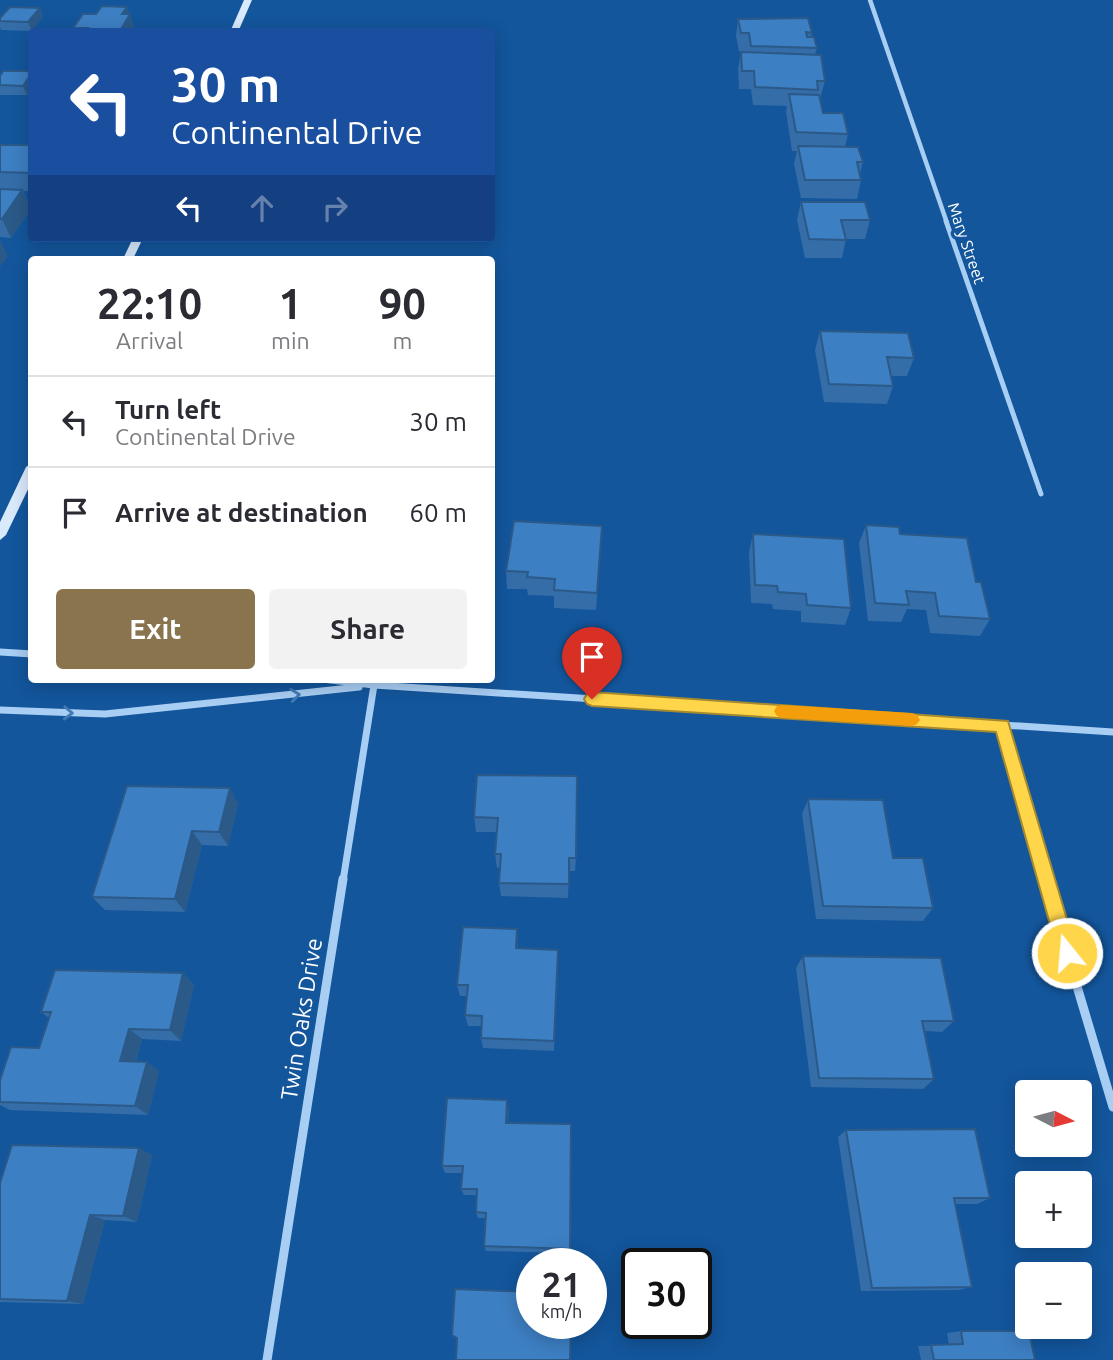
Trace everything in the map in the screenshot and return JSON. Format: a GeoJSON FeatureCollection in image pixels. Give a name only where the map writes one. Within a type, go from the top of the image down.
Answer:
{"type":"FeatureCollection","features":[{"type":"Feature","properties":{"kind":"street"},"geometry":{"type":"LineString","coordinates":[[236,28],[248,0]]}},
{"type":"Feature","properties":{"kind":"street","name":"Mary Street"},"geometry":{"type":"LineString","coordinates":[[870,0],[1041,494]]}},
{"type":"Feature","properties":{"kind":"street"},"geometry":{"type":"LineString","coordinates":[[0,535],[28,476]]}},
{"type":"Feature","properties":{"kind":"street"},"geometry":{"type":"LineString","coordinates":[[0,652],[28,654]]}},
{"type":"Feature","properties":{"kind":"street"},"geometry":{"type":"LineString","coordinates":[[356,683],[1113,732]]}},
{"type":"Feature","properties":{"kind":"street"},"geometry":{"type":"LineString","coordinates":[[0,710],[105,714],[374,685]]}},
{"type":"Feature","properties":{"kind":"street","name":"Twin Oaks Drive"},"geometry":{"type":"LineString","coordinates":[[267,1360],[374,685]]}},
{"type":"Feature","properties":{"kind":"street"},"geometry":{"type":"LineString","coordinates":[[1002,726],[1017,786],[1113,1107]]}},
{"type":"Feature","properties":{"kind":"building"},"geometry":{"type":"Polygon","coordinates":[[[102,6],[127,7],[122,14],[130,14],[122,28],[73,28],[83,14],[96,14],[102,6]]]}},
{"type":"Feature","properties":{"kind":"building"},"geometry":{"type":"Polygon","coordinates":[[[10,7],[40,8],[28,22],[0,21],[10,7]]]}},
{"type":"Feature","properties":{"kind":"building"},"geometry":{"type":"Polygon","coordinates":[[[808,18],[812,33],[806,32],[807,37],[814,37],[817,48],[751,46],[749,33],[741,33],[738,19],[808,18]]]}},
{"type":"Feature","properties":{"kind":"building"},"geometry":{"type":"Polygon","coordinates":[[[741,52],[821,55],[825,81],[817,81],[818,90],[755,87],[754,71],[742,71],[741,52]]]}},
{"type":"Feature","properties":{"kind":"building"},"geometry":{"type":"Polygon","coordinates":[[[3,71],[28,71],[28,79],[23,86],[0,85],[3,71]]]}},
{"type":"Feature","properties":{"kind":"building"},"geometry":{"type":"Polygon","coordinates":[[[789,94],[819,95],[823,113],[843,113],[848,134],[796,132],[789,94]]]}},
{"type":"Feature","properties":{"kind":"building"},"geometry":{"type":"Polygon","coordinates":[[[0,145],[28,145],[28,173],[0,172],[0,145]]]}},
{"type":"Feature","properties":{"kind":"building"},"geometry":{"type":"Polygon","coordinates":[[[798,146],[858,147],[863,162],[857,162],[861,180],[805,180],[798,146]]]}},
{"type":"Feature","properties":{"kind":"building"},"geometry":{"type":"Polygon","coordinates":[[[0,189],[22,190],[2,219],[0,219],[0,189]]]}},
{"type":"Feature","properties":{"kind":"building"},"geometry":{"type":"Polygon","coordinates":[[[801,202],[865,202],[870,220],[841,220],[846,240],[809,239],[801,202]]]}},
{"type":"Feature","properties":{"kind":"building"},"geometry":{"type":"Polygon","coordinates":[[[820,331],[908,333],[914,358],[887,357],[893,386],[829,384],[820,331]]]}},
{"type":"Feature","properties":{"kind":"building"},"geometry":{"type":"Polygon","coordinates":[[[514,521],[602,526],[597,593],[554,590],[555,579],[527,577],[528,572],[506,571],[514,521]]]}},
{"type":"Feature","properties":{"kind":"building"},"geometry":{"type":"Polygon","coordinates":[[[866,525],[899,527],[900,534],[967,538],[976,582],[981,582],[990,619],[939,616],[935,593],[906,591],[909,605],[875,603],[866,525]]]}},
{"type":"Feature","properties":{"kind":"building"},"geometry":{"type":"Polygon","coordinates":[[[753,534],[844,539],[851,608],[807,605],[806,594],[778,592],[777,586],[755,585],[753,534]]]}},
{"type":"Feature","properties":{"kind":"building"},"geometry":{"type":"Polygon","coordinates":[[[477,775],[577,776],[576,858],[569,858],[569,884],[499,883],[501,854],[495,854],[498,818],[474,817],[477,775]]]}},
{"type":"Feature","properties":{"kind":"building"},"geometry":{"type":"Polygon","coordinates":[[[127,786],[230,788],[219,832],[192,831],[175,899],[92,897],[127,786]]]}},
{"type":"Feature","properties":{"kind":"building"},"geometry":{"type":"Polygon","coordinates":[[[808,799],[883,800],[893,858],[923,858],[933,908],[823,906],[808,799]]]}},
{"type":"Feature","properties":{"kind":"building"},"geometry":{"type":"Polygon","coordinates":[[[463,927],[517,929],[516,948],[558,950],[554,1041],[481,1038],[482,1016],[465,1015],[468,985],[457,985],[463,927]]]}},
{"type":"Feature","properties":{"kind":"building"},"geometry":{"type":"Polygon","coordinates":[[[803,956],[941,958],[954,1021],[922,1021],[934,1079],[819,1078],[803,956]]]}},
{"type":"Feature","properties":{"kind":"building"},"geometry":{"type":"Polygon","coordinates":[[[55,970],[183,973],[170,1030],[129,1029],[120,1061],[147,1062],[135,1106],[0,1102],[0,1080],[11,1047],[39,1048],[51,1012],[41,1012],[55,970]]]}},
{"type":"Feature","properties":{"kind":"building"},"geometry":{"type":"Polygon","coordinates":[[[447,1098],[507,1100],[506,1123],[571,1124],[570,1248],[484,1246],[486,1213],[476,1212],[477,1189],[461,1189],[463,1166],[442,1166],[447,1098]]]}},
{"type":"Feature","properties":{"kind":"building"},"geometry":{"type":"Polygon","coordinates":[[[975,1129],[990,1198],[954,1198],[972,1287],[872,1288],[846,1130],[975,1129]]]}},
{"type":"Feature","properties":{"kind":"building"},"geometry":{"type":"Polygon","coordinates":[[[12,1145],[139,1148],[123,1216],[90,1215],[67,1301],[0,1299],[0,1183],[12,1145]]]}},
{"type":"Feature","properties":{"kind":"building"},"geometry":{"type":"Polygon","coordinates":[[[455,1289],[516,1291],[516,1339],[571,1339],[570,1360],[456,1360],[457,1338],[452,1335],[455,1289]]]}},
{"type":"Feature","properties":{"kind":"building"},"geometry":{"type":"Polygon","coordinates":[[[961,1331],[1015,1331],[1015,1339],[1031,1339],[1035,1360],[934,1360],[931,1345],[963,1344],[961,1331]]]}},
{"type":"Feature","properties":{"kind":"slow traffic"},"geometry":{"type":"LineString","coordinates":[[783,711],[912,720]]}},
{"type":"Feature","properties":{"kind":"route"},"geometry":{"type":"LineString","coordinates":[[592,699],[1002,726],[1067,953]]}}]}
